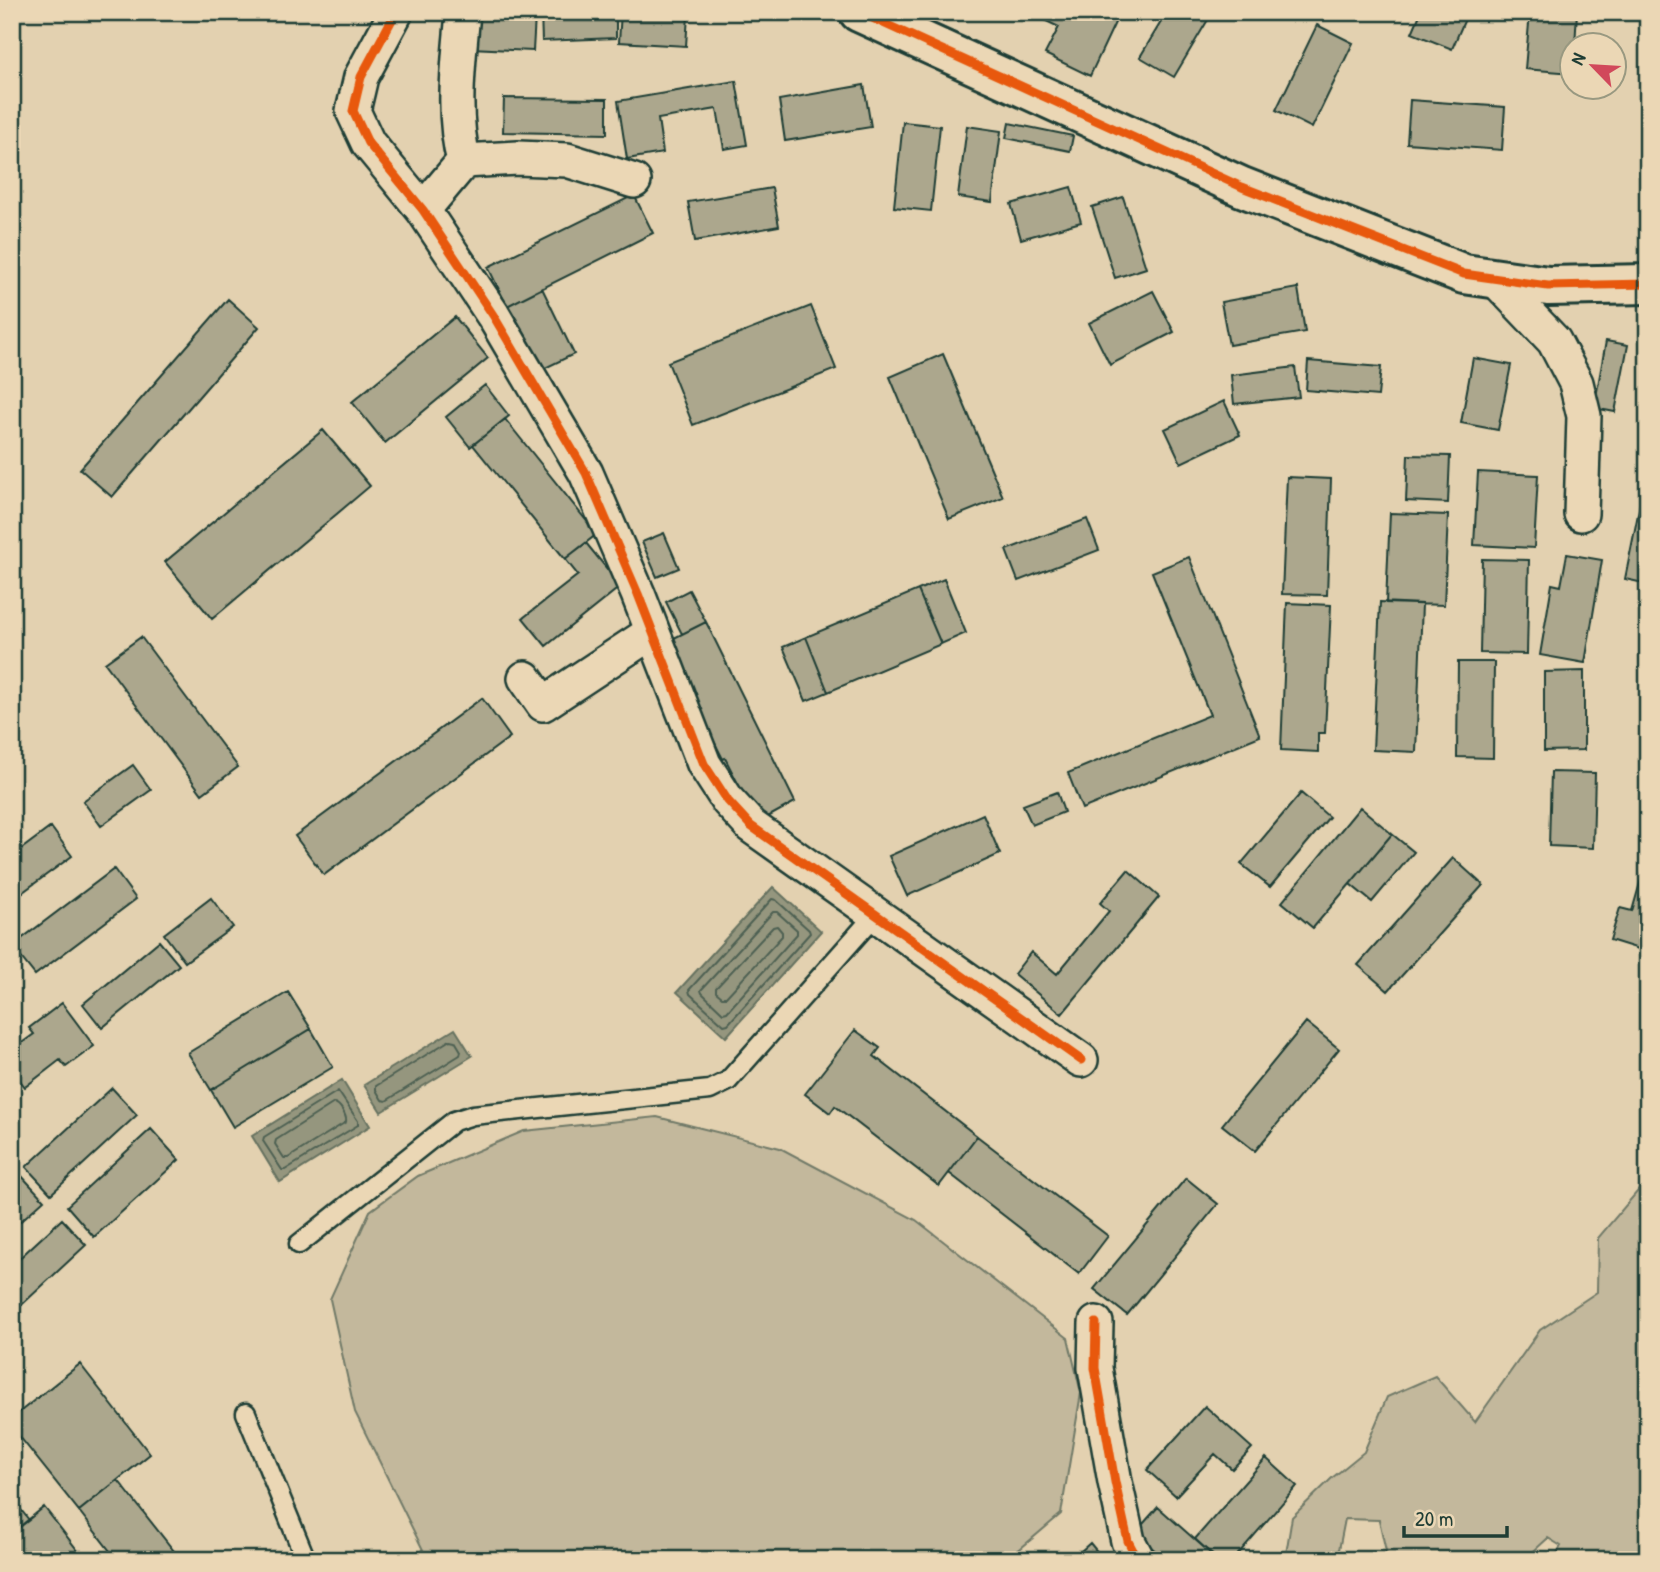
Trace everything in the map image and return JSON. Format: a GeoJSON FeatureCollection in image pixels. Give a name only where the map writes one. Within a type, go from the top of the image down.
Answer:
{"type":"FeatureCollection","features":[{"type":"Feature","properties":{"kind":"street"},"geometry":{"type":"LineString","coordinates":[[396,12],[361,77],[353,111],[368,143],[423,211],[493,315],[586,473],[704,764],[728,801],[751,826],[1082,1060]]}},
{"type":"Feature","properties":{"kind":"street"},"geometry":{"type":"LineString","coordinates":[[463,12],[458,73],[458,138],[464,161]]}},
{"type":"Feature","properties":{"kind":"street"},"geometry":{"type":"LineString","coordinates":[[859,12],[1242,187],[1464,274],[1548,286],[1648,284]]}},
{"type":"Feature","properties":{"kind":"street"},"geometry":{"type":"LineString","coordinates":[[423,211],[464,161],[518,158],[567,160],[634,181]]}},
{"type":"Feature","properties":{"kind":"street"},"geometry":{"type":"LineString","coordinates":[[1494,278],[1554,341],[1576,383],[1584,416],[1581,514]]}},
{"type":"Feature","properties":{"kind":"street"},"geometry":{"type":"LineString","coordinates":[[525,678],[543,704],[652,632]]}},
{"type":"Feature","properties":{"kind":"street"},"geometry":{"type":"LineString","coordinates":[[1096,1323],[1095,1368],[1128,1541],[1138,1560]]}},
{"type":"Feature","properties":{"kind":"lane"},"geometry":{"type":"LineString","coordinates":[[299,1244],[454,1121],[473,1115],[710,1090],[728,1081],[876,914]]}},
{"type":"Feature","properties":{"kind":"lane"},"geometry":{"type":"LineString","coordinates":[[246,1413],[306,1560]]}},
{"type":"Feature","properties":{"kind":"shaded area"},"geometry":{"type":"Polygon","coordinates":[[[657,1117],[780,1148],[916,1220],[1068,1338],[1081,1393],[1061,1514],[1007,1560],[428,1560],[355,1412],[330,1299],[370,1211],[418,1176],[524,1131],[657,1117]]]}},
{"type":"Feature","properties":{"kind":"shaded area"},"geometry":{"type":"Polygon","coordinates":[[[1648,1179],[1648,1560],[1553,1560],[1561,1546],[1548,1538],[1524,1560],[1476,1560],[1461,1554],[1461,1560],[1388,1560],[1379,1520],[1345,1519],[1337,1560],[1285,1560],[1292,1517],[1332,1478],[1364,1452],[1387,1397],[1435,1376],[1475,1422],[1540,1330],[1597,1292],[1598,1238],[1648,1179]]]}},
{"type":"Feature","properties":{"kind":"water"},"geometry":{"type":"Polygon","coordinates":[[[773,887],[821,931],[726,1037],[677,992],[773,887]]]}},
{"type":"Feature","properties":{"kind":"water"},"geometry":{"type":"Polygon","coordinates":[[[455,1029],[472,1056],[381,1112],[364,1085],[455,1029]]]}},
{"type":"Feature","properties":{"kind":"water"},"geometry":{"type":"Polygon","coordinates":[[[342,1080],[370,1126],[280,1182],[252,1136],[342,1080]]]}},
{"type":"Feature","properties":{"kind":"building"},"geometry":{"type":"Polygon","coordinates":[[[207,12],[223,12],[210,18],[207,12]]]}},
{"type":"Feature","properties":{"kind":"building"},"geometry":{"type":"Polygon","coordinates":[[[541,12],[616,12],[616,38],[542,41],[541,12]]]}},
{"type":"Feature","properties":{"kind":"building"},"geometry":{"type":"Polygon","coordinates":[[[621,12],[688,15],[686,46],[619,42],[621,12]]]}},
{"type":"Feature","properties":{"kind":"building"},"geometry":{"type":"Polygon","coordinates":[[[1027,12],[1120,12],[1090,76],[1045,54],[1059,27],[1027,12]]]}},
{"type":"Feature","properties":{"kind":"building"},"geometry":{"type":"Polygon","coordinates":[[[1167,12],[1212,13],[1174,77],[1140,57],[1167,12]]]}},
{"type":"Feature","properties":{"kind":"building"},"geometry":{"type":"Polygon","coordinates":[[[1421,12],[1468,12],[1452,49],[1412,33],[1421,12]]]}},
{"type":"Feature","properties":{"kind":"building"},"geometry":{"type":"Polygon","coordinates":[[[1530,12],[1577,12],[1576,32],[1558,32],[1558,72],[1525,69],[1530,12]]]}},
{"type":"Feature","properties":{"kind":"building"},"geometry":{"type":"Polygon","coordinates":[[[473,13],[535,16],[533,51],[471,48],[473,13]]]}},
{"type":"Feature","properties":{"kind":"building"},"geometry":{"type":"Polygon","coordinates":[[[1317,25],[1353,43],[1312,128],[1276,110],[1317,25]]]}},
{"type":"Feature","properties":{"kind":"building"},"geometry":{"type":"Polygon","coordinates":[[[736,81],[747,145],[724,149],[717,109],[658,119],[663,153],[627,159],[618,101],[736,81]]]}},
{"type":"Feature","properties":{"kind":"building"},"geometry":{"type":"Polygon","coordinates":[[[864,85],[871,127],[785,141],[779,100],[864,85]]]}},
{"type":"Feature","properties":{"kind":"building"},"geometry":{"type":"Polygon","coordinates":[[[504,98],[607,99],[607,134],[503,132],[504,98]]]}},
{"type":"Feature","properties":{"kind":"building"},"geometry":{"type":"Polygon","coordinates":[[[1410,100],[1505,107],[1502,150],[1407,143],[1410,100]]]}},
{"type":"Feature","properties":{"kind":"building"},"geometry":{"type":"Polygon","coordinates":[[[903,122],[940,126],[931,211],[894,207],[903,122]]]}},
{"type":"Feature","properties":{"kind":"building"},"geometry":{"type":"Polygon","coordinates":[[[1009,123],[1073,136],[1070,151],[1006,138],[1009,123]]]}},
{"type":"Feature","properties":{"kind":"building"},"geometry":{"type":"Polygon","coordinates":[[[967,126],[1001,131],[992,202],[958,197],[967,126]]]}},
{"type":"Feature","properties":{"kind":"building"},"geometry":{"type":"Polygon","coordinates":[[[1071,187],[1081,222],[1021,239],[1011,204],[1071,187]]]}},
{"type":"Feature","properties":{"kind":"building"},"geometry":{"type":"Polygon","coordinates":[[[772,188],[779,226],[695,241],[688,202],[772,188]]]}},
{"type":"Feature","properties":{"kind":"building"},"geometry":{"type":"Polygon","coordinates":[[[634,195],[653,233],[507,306],[488,267],[634,195]]]}},
{"type":"Feature","properties":{"kind":"building"},"geometry":{"type":"Polygon","coordinates":[[[1123,197],[1146,268],[1115,278],[1092,207],[1123,197]]]}},
{"type":"Feature","properties":{"kind":"building"},"geometry":{"type":"Polygon","coordinates":[[[542,288],[574,354],[539,371],[507,306],[542,288]]]}},
{"type":"Feature","properties":{"kind":"building"},"geometry":{"type":"Polygon","coordinates":[[[1298,288],[1305,332],[1229,345],[1221,302],[1298,288]]]}},
{"type":"Feature","properties":{"kind":"building"},"geometry":{"type":"Polygon","coordinates":[[[1153,291],[1174,332],[1110,365],[1089,323],[1153,291]]]}},
{"type":"Feature","properties":{"kind":"building"},"geometry":{"type":"Polygon","coordinates":[[[228,299],[259,327],[112,497],[80,469],[228,299]]]}},
{"type":"Feature","properties":{"kind":"building"},"geometry":{"type":"Polygon","coordinates":[[[811,306],[836,369],[693,425],[668,362],[811,306]]]}},
{"type":"Feature","properties":{"kind":"building"},"geometry":{"type":"Polygon","coordinates":[[[455,317],[488,358],[385,443],[352,402],[455,317]]]}},
{"type":"Feature","properties":{"kind":"building"},"geometry":{"type":"Polygon","coordinates":[[[1606,341],[1628,345],[1615,412],[1594,408],[1606,341]]]}},
{"type":"Feature","properties":{"kind":"building"},"geometry":{"type":"Polygon","coordinates":[[[943,354],[1003,497],[949,519],[890,377],[943,354]]]}},
{"type":"Feature","properties":{"kind":"building"},"geometry":{"type":"Polygon","coordinates":[[[1473,358],[1511,365],[1498,430],[1461,423],[1473,358]]]}},
{"type":"Feature","properties":{"kind":"building"},"geometry":{"type":"Polygon","coordinates":[[[1308,361],[1381,367],[1378,396],[1306,390],[1308,361]]]}},
{"type":"Feature","properties":{"kind":"building"},"geometry":{"type":"Polygon","coordinates":[[[1295,367],[1299,397],[1234,404],[1231,375],[1295,367]]]}},
{"type":"Feature","properties":{"kind":"building"},"geometry":{"type":"Polygon","coordinates":[[[485,385],[509,416],[470,447],[446,417],[485,385]]]}},
{"type":"Feature","properties":{"kind":"building"},"geometry":{"type":"Polygon","coordinates":[[[1224,401],[1240,435],[1181,463],[1165,429],[1224,401]]]}},
{"type":"Feature","properties":{"kind":"building"},"geometry":{"type":"Polygon","coordinates":[[[505,419],[597,534],[565,559],[473,445],[505,419]]]}},
{"type":"Feature","properties":{"kind":"building"},"geometry":{"type":"Polygon","coordinates":[[[323,430],[370,486],[212,619],[165,562],[323,430]]]}},
{"type":"Feature","properties":{"kind":"building"},"geometry":{"type":"Polygon","coordinates":[[[1408,455],[1450,456],[1448,503],[1406,501],[1408,455]]]}},
{"type":"Feature","properties":{"kind":"building"},"geometry":{"type":"Polygon","coordinates":[[[1478,472],[1538,475],[1534,548],[1474,545],[1478,472]]]}},
{"type":"Feature","properties":{"kind":"building"},"geometry":{"type":"Polygon","coordinates":[[[1287,477],[1331,479],[1327,595],[1282,594],[1287,477]]]}},
{"type":"Feature","properties":{"kind":"building"},"geometry":{"type":"Polygon","coordinates":[[[1643,489],[1648,490],[1648,584],[1625,579],[1643,489]]]}},
{"type":"Feature","properties":{"kind":"building"},"geometry":{"type":"Polygon","coordinates":[[[1390,513],[1448,515],[1444,605],[1386,603],[1390,513]]]}},
{"type":"Feature","properties":{"kind":"building"},"geometry":{"type":"Polygon","coordinates":[[[1087,519],[1099,550],[1018,581],[1006,550],[1087,519]]]}},
{"type":"Feature","properties":{"kind":"building"},"geometry":{"type":"Polygon","coordinates":[[[664,533],[679,568],[657,577],[642,542],[664,533]]]}},
{"type":"Feature","properties":{"kind":"building"},"geometry":{"type":"Polygon","coordinates":[[[586,543],[621,586],[546,646],[523,618],[578,575],[565,559],[586,543]]]}},
{"type":"Feature","properties":{"kind":"building"},"geometry":{"type":"Polygon","coordinates":[[[1567,554],[1602,560],[1585,663],[1540,655],[1552,584],[1561,586],[1567,554]]]}},
{"type":"Feature","properties":{"kind":"building"},"geometry":{"type":"Polygon","coordinates":[[[1189,557],[1260,736],[1082,809],[1068,773],[1210,715],[1152,572],[1189,557]]]}},
{"type":"Feature","properties":{"kind":"building"},"geometry":{"type":"Polygon","coordinates":[[[1482,559],[1529,560],[1527,654],[1480,653],[1482,559]]]}},
{"type":"Feature","properties":{"kind":"building"},"geometry":{"type":"Polygon","coordinates":[[[944,579],[966,633],[941,644],[918,590],[944,579]]]}},
{"type":"Feature","properties":{"kind":"building"},"geometry":{"type":"Polygon","coordinates":[[[689,590],[706,622],[682,634],[666,602],[689,590]]]}},
{"type":"Feature","properties":{"kind":"building"},"geometry":{"type":"Polygon","coordinates":[[[918,590],[941,644],[828,692],[806,637],[918,590]]]}},
{"type":"Feature","properties":{"kind":"building"},"geometry":{"type":"Polygon","coordinates":[[[1380,602],[1422,604],[1416,752],[1373,750],[1380,602]]]}},
{"type":"Feature","properties":{"kind":"building"},"geometry":{"type":"Polygon","coordinates":[[[1287,603],[1331,605],[1325,733],[1318,733],[1318,752],[1281,750],[1287,603]]]}},
{"type":"Feature","properties":{"kind":"building"},"geometry":{"type":"Polygon","coordinates":[[[706,622],[795,802],[766,818],[750,807],[664,643],[706,622]]]}},
{"type":"Feature","properties":{"kind":"building"},"geometry":{"type":"Polygon","coordinates":[[[141,637],[238,767],[202,794],[105,663],[141,637]]]}},
{"type":"Feature","properties":{"kind":"building"},"geometry":{"type":"Polygon","coordinates":[[[806,637],[828,692],[806,701],[783,647],[806,637]]]}},
{"type":"Feature","properties":{"kind":"building"},"geometry":{"type":"Polygon","coordinates":[[[1458,662],[1494,662],[1493,758],[1457,757],[1458,662]]]}},
{"type":"Feature","properties":{"kind":"building"},"geometry":{"type":"Polygon","coordinates":[[[1584,671],[1584,750],[1544,751],[1544,672],[1584,671]]]}},
{"type":"Feature","properties":{"kind":"building"},"geometry":{"type":"Polygon","coordinates":[[[482,698],[510,737],[324,875],[295,836],[482,698]]]}},
{"type":"Feature","properties":{"kind":"building"},"geometry":{"type":"Polygon","coordinates":[[[133,765],[151,790],[101,826],[83,801],[133,765]]]}},
{"type":"Feature","properties":{"kind":"building"},"geometry":{"type":"Polygon","coordinates":[[[1551,772],[1595,773],[1593,848],[1549,846],[1551,772]]]}},
{"type":"Feature","properties":{"kind":"building"},"geometry":{"type":"Polygon","coordinates":[[[1057,792],[1064,812],[1032,825],[1023,805],[1057,792]]]}},
{"type":"Feature","properties":{"kind":"building"},"geometry":{"type":"Polygon","coordinates":[[[1301,793],[1329,817],[1270,887],[1241,864],[1301,793]]]}},
{"type":"Feature","properties":{"kind":"building"},"geometry":{"type":"Polygon","coordinates":[[[1360,807],[1392,834],[1313,928],[1282,902],[1360,807]]]}},
{"type":"Feature","properties":{"kind":"building"},"geometry":{"type":"Polygon","coordinates":[[[983,814],[1000,854],[907,896],[889,856],[983,814]]]}},
{"type":"Feature","properties":{"kind":"building"},"geometry":{"type":"Polygon","coordinates":[[[51,827],[72,856],[12,900],[12,856],[51,827]]]}},
{"type":"Feature","properties":{"kind":"building"},"geometry":{"type":"Polygon","coordinates":[[[1392,834],[1414,852],[1372,902],[1350,884],[1392,834]]]}},
{"type":"Feature","properties":{"kind":"building"},"geometry":{"type":"Polygon","coordinates":[[[1453,858],[1483,885],[1388,991],[1358,965],[1453,858]]]}},
{"type":"Feature","properties":{"kind":"building"},"geometry":{"type":"Polygon","coordinates":[[[1646,862],[1648,952],[1610,940],[1620,908],[1632,911],[1646,862]]]}},
{"type":"Feature","properties":{"kind":"building"},"geometry":{"type":"Polygon","coordinates":[[[114,869],[136,899],[35,975],[12,946],[114,869]]]}},
{"type":"Feature","properties":{"kind":"building"},"geometry":{"type":"Polygon","coordinates":[[[1128,870],[1159,897],[1062,1014],[1014,974],[1031,952],[1057,974],[1109,911],[1100,903],[1128,870]]]}},
{"type":"Feature","properties":{"kind":"building"},"geometry":{"type":"Polygon","coordinates":[[[211,898],[233,927],[185,962],[164,934],[211,898]]]}},
{"type":"Feature","properties":{"kind":"building"},"geometry":{"type":"Polygon","coordinates":[[[159,941],[179,965],[102,1028],[83,1004],[159,941]]]}},
{"type":"Feature","properties":{"kind":"building"},"geometry":{"type":"Polygon","coordinates":[[[288,992],[311,1029],[211,1090],[188,1053],[288,992]]]}},
{"type":"Feature","properties":{"kind":"building"},"geometry":{"type":"Polygon","coordinates":[[[62,1003],[94,1046],[66,1067],[60,1060],[25,1087],[12,1070],[12,1050],[34,1034],[29,1028],[62,1003]]]}},
{"type":"Feature","properties":{"kind":"building"},"geometry":{"type":"Polygon","coordinates":[[[1306,1022],[1339,1049],[1255,1151],[1222,1125],[1306,1022]]]}},
{"type":"Feature","properties":{"kind":"building"},"geometry":{"type":"Polygon","coordinates":[[[311,1029],[333,1067],[233,1127],[211,1090],[311,1029]]]}},
{"type":"Feature","properties":{"kind":"building"},"geometry":{"type":"Polygon","coordinates":[[[855,1030],[880,1048],[874,1056],[977,1136],[939,1186],[835,1106],[830,1113],[805,1094],[855,1030]]]}},
{"type":"Feature","properties":{"kind":"building"},"geometry":{"type":"Polygon","coordinates":[[[112,1088],[137,1115],[51,1194],[26,1167],[112,1088]]]}},
{"type":"Feature","properties":{"kind":"building"},"geometry":{"type":"Polygon","coordinates":[[[151,1129],[179,1160],[94,1237],[67,1206],[151,1129]]]}},
{"type":"Feature","properties":{"kind":"building"},"geometry":{"type":"Polygon","coordinates":[[[977,1136],[1108,1236],[1079,1274],[949,1173],[977,1136]]]}},
{"type":"Feature","properties":{"kind":"building"},"geometry":{"type":"Polygon","coordinates":[[[19,1173],[44,1200],[12,1229],[12,1179],[19,1173]]]}},
{"type":"Feature","properties":{"kind":"building"},"geometry":{"type":"Polygon","coordinates":[[[1186,1178],[1218,1204],[1127,1315],[1094,1289],[1186,1178]]]}},
{"type":"Feature","properties":{"kind":"building"},"geometry":{"type":"Polygon","coordinates":[[[62,1219],[86,1245],[12,1314],[12,1265],[62,1219]]]}},
{"type":"Feature","properties":{"kind":"building"},"geometry":{"type":"Polygon","coordinates":[[[80,1364],[150,1454],[79,1511],[12,1427],[12,1418],[80,1364]]]}},
{"type":"Feature","properties":{"kind":"building"},"geometry":{"type":"Polygon","coordinates":[[[1205,1406],[1252,1448],[1232,1469],[1215,1454],[1176,1496],[1147,1470],[1205,1406]]]}},
{"type":"Feature","properties":{"kind":"building"},"geometry":{"type":"Polygon","coordinates":[[[1266,1458],[1297,1486],[1233,1560],[1218,1560],[1195,1539],[1266,1458]]]}},
{"type":"Feature","properties":{"kind":"building"},"geometry":{"type":"Polygon","coordinates":[[[118,1480],[181,1560],[117,1560],[79,1511],[118,1480]]]}},
{"type":"Feature","properties":{"kind":"building"},"geometry":{"type":"Polygon","coordinates":[[[14,1501],[29,1520],[12,1533],[12,1502],[14,1501]]]}},
{"type":"Feature","properties":{"kind":"building"},"geometry":{"type":"Polygon","coordinates":[[[44,1507],[85,1560],[12,1560],[12,1533],[44,1507]]]}},
{"type":"Feature","properties":{"kind":"building"},"geometry":{"type":"Polygon","coordinates":[[[1158,1507],[1218,1560],[1166,1560],[1135,1533],[1158,1507]]]}},
{"type":"Feature","properties":{"kind":"building"},"geometry":{"type":"Polygon","coordinates":[[[1090,1543],[1104,1560],[1071,1560],[1090,1543]]]}},
{"type":"Feature","properties":{"kind":"cycle path"},"geometry":{"type":"LineString","coordinates":[[396,12],[361,77],[353,111],[368,143],[423,210],[493,315],[586,473],[638,594],[704,764],[728,801],[751,826],[1081,1060]]}},
{"type":"Feature","properties":{"kind":"cycle path"},"geometry":{"type":"LineString","coordinates":[[859,12],[1242,187],[1464,274],[1548,286],[1648,284]]}},
{"type":"Feature","properties":{"kind":"cycle path"},"geometry":{"type":"LineString","coordinates":[[1096,1323],[1095,1368],[1115,1482],[1128,1541],[1138,1560]]}}]}
